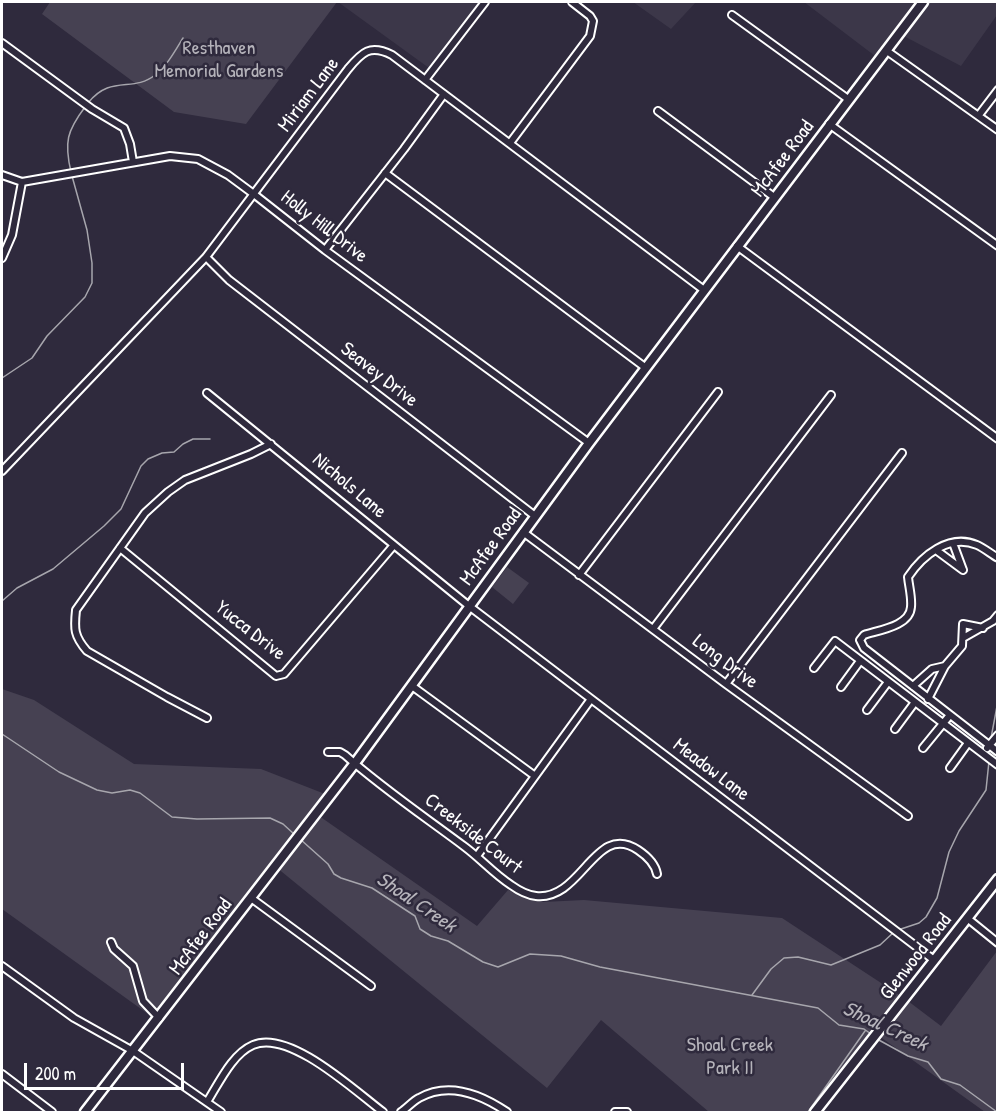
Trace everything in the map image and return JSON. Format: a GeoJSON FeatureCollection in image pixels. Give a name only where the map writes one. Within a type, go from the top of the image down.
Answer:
{"type":"FeatureCollection","features":[{"type":"Feature","properties":{"kind":"street"},"geometry":{"type":"LineString","coordinates":[[426,80],[485,2]]}},
{"type":"Feature","properties":{"kind":"street"},"geometry":{"type":"LineString","coordinates":[[510,143],[590,36],[593,21],[572,2]]}},
{"type":"Feature","properties":{"kind":"street","name":"McAfee Road"},"geometry":{"type":"LineString","coordinates":[[85,1113],[355,763],[589,443],[923,2]]}},
{"type":"Feature","properties":{"kind":"street"},"geometry":{"type":"LineString","coordinates":[[732,15],[848,99]]}},
{"type":"Feature","properties":{"kind":"street"},"geometry":{"type":"LineString","coordinates":[[2,44],[92,109],[124,128],[133,162]]}},
{"type":"Feature","properties":{"kind":"street","name":"Miriam Lane"},"geometry":{"type":"LineString","coordinates":[[2,471],[206,257],[348,69],[366,51],[375,50],[392,55],[704,290]]}},
{"type":"Feature","properties":{"kind":"street"},"geometry":{"type":"LineString","coordinates":[[887,51],[998,130]]}},
{"type":"Feature","properties":{"kind":"street"},"geometry":{"type":"LineString","coordinates":[[979,115],[998,90]]}},
{"type":"Feature","properties":{"kind":"street"},"geometry":{"type":"LineString","coordinates":[[326,250],[444,94]]}},
{"type":"Feature","properties":{"kind":"street"},"geometry":{"type":"LineString","coordinates":[[658,111],[774,197]]}},
{"type":"Feature","properties":{"kind":"street"},"geometry":{"type":"LineString","coordinates":[[830,124],[998,246]]}},
{"type":"Feature","properties":{"kind":"street","name":"Holly Hill Drive"},"geometry":{"type":"LineString","coordinates":[[2,176],[22,182],[170,156],[198,159],[228,175],[326,250],[589,443]]}},
{"type":"Feature","properties":{"kind":"street"},"geometry":{"type":"LineString","coordinates":[[385,173],[646,368]]}},
{"type":"Feature","properties":{"kind":"street"},"geometry":{"type":"LineString","coordinates":[[2,258],[12,235],[22,182]]}},
{"type":"Feature","properties":{"kind":"street"},"geometry":{"type":"LineString","coordinates":[[737,246],[998,438]]}},
{"type":"Feature","properties":{"kind":"street","name":"Seavey Drive"},"geometry":{"type":"LineString","coordinates":[[206,257],[229,280],[535,516]]}},
{"type":"Feature","properties":{"kind":"street"},"geometry":{"type":"LineString","coordinates":[[579,575],[718,392]]}},
{"type":"Feature","properties":{"kind":"street","name":"Nichols Lane"},"geometry":{"type":"LineString","coordinates":[[207,393],[469,606]]}},
{"type":"Feature","properties":{"kind":"street"},"geometry":{"type":"LineString","coordinates":[[653,629],[831,394]]}},
{"type":"Feature","properties":{"kind":"street"},"geometry":{"type":"LineString","coordinates":[[207,718],[87,651],[80,643],[74,629],[76,610],[145,513],[168,492],[185,480],[271,444]]}},
{"type":"Feature","properties":{"kind":"street"},"geometry":{"type":"LineString","coordinates":[[726,684],[902,453]]}},
{"type":"Feature","properties":{"kind":"street","name":"Long Drive"},"geometry":{"type":"LineString","coordinates":[[523,532],[726,684],[908,816]]}},
{"type":"Feature","properties":{"kind":"street"},"geometry":{"type":"LineString","coordinates":[[998,558],[978,545],[962,542],[936,550],[921,560],[908,577],[911,608],[909,617],[902,622],[864,635],[860,640],[864,648],[998,752]]}},
{"type":"Feature","properties":{"kind":"street"},"geometry":{"type":"LineString","coordinates":[[936,550],[963,570],[953,543]]}},
{"type":"Feature","properties":{"kind":"street","name":"Yucca Drive"},"geometry":{"type":"LineString","coordinates":[[120,548],[276,676],[284,674],[394,545]]}},
{"type":"Feature","properties":{"kind":"street","name":"Meadow Lane"},"geometry":{"type":"LineString","coordinates":[[469,606],[934,960]]}},
{"type":"Feature","properties":{"kind":"street"},"geometry":{"type":"LineString","coordinates":[[963,638],[983,628],[998,615]]}},
{"type":"Feature","properties":{"kind":"street"},"geometry":{"type":"LineString","coordinates":[[927,712],[945,666],[962,646],[963,624],[983,628]]}},
{"type":"Feature","properties":{"kind":"street"},"geometry":{"type":"LineString","coordinates":[[814,668],[835,641],[998,765]]}},
{"type":"Feature","properties":{"kind":"street"},"geometry":{"type":"LineString","coordinates":[[841,687],[860,661]]}},
{"type":"Feature","properties":{"kind":"street"},"geometry":{"type":"LineString","coordinates":[[914,686],[932,669],[945,666]]}},
{"type":"Feature","properties":{"kind":"street"},"geometry":{"type":"LineString","coordinates":[[867,710],[888,682]]}},
{"type":"Feature","properties":{"kind":"street"},"geometry":{"type":"LineString","coordinates":[[412,687],[536,776]]}},
{"type":"Feature","properties":{"kind":"street"},"geometry":{"type":"LineString","coordinates":[[477,856],[591,699]]}},
{"type":"Feature","properties":{"kind":"street"},"geometry":{"type":"LineString","coordinates":[[895,729],[915,702]]}},
{"type":"Feature","properties":{"kind":"street"},"geometry":{"type":"LineString","coordinates":[[923,748],[950,715]]}},
{"type":"Feature","properties":{"kind":"street"},"geometry":{"type":"LineString","coordinates":[[950,768],[968,730]]}},
{"type":"Feature","properties":{"kind":"street"},"geometry":{"type":"LineString","coordinates":[[983,754],[998,735]]}},
{"type":"Feature","properties":{"kind":"street","name":"Creekside Court"},"geometry":{"type":"LineString","coordinates":[[328,753],[340,752],[520,891],[536,896],[552,896],[566,888],[605,847],[620,842],[641,852],[655,865],[657,874]]}},
{"type":"Feature","properties":{"kind":"street","name":"Glenwood Road"},"geometry":{"type":"LineString","coordinates":[[815,1113],[998,879]]}},
{"type":"Feature","properties":{"kind":"street"},"geometry":{"type":"LineString","coordinates":[[251,898],[371,987]]}},
{"type":"Feature","properties":{"kind":"street"},"geometry":{"type":"LineString","coordinates":[[967,918],[998,943]]}},
{"type":"Feature","properties":{"kind":"street"},"geometry":{"type":"LineString","coordinates":[[111,942],[114,949],[133,966],[143,1001],[159,1018]]}},
{"type":"Feature","properties":{"kind":"street"},"geometry":{"type":"LineString","coordinates":[[2,966],[74,1018],[101,1035],[134,1051],[221,1113]]}},
{"type":"Feature","properties":{"kind":"street"},"geometry":{"type":"LineString","coordinates":[[207,1102],[240,1054],[253,1044],[269,1041],[298,1051],[326,1069],[383,1113]]}},
{"type":"Feature","properties":{"kind":"street"},"geometry":{"type":"LineString","coordinates":[[2,1074],[52,1113]]}},
{"type":"Feature","properties":{"kind":"street"},"geometry":{"type":"LineString","coordinates":[[401,1113],[419,1097],[440,1091],[457,1091],[477,1094],[507,1113]]}},
{"type":"Feature","properties":{"kind":"street"},"geometry":{"type":"LineString","coordinates":[[615,1113],[622,1111],[627,1113]]}},
{"type":"Feature","properties":{"kind":"shaded area"},"geometry":{"type":"Polygon","coordinates":[[[338,2],[480,2],[429,68],[338,2]]]}},
{"type":"Feature","properties":{"kind":"shaded area"},"geometry":{"type":"Polygon","coordinates":[[[633,2],[696,2],[671,29],[633,2]]]}},
{"type":"Feature","properties":{"kind":"shaded area"},"geometry":{"type":"Polygon","coordinates":[[[804,2],[997,2],[997,15],[961,66],[898,33],[879,59],[804,2]]]}},
{"type":"Feature","properties":{"kind":"green space","name":"Resthaven Memorial Gardens"},"geometry":{"type":"Polygon","coordinates":[[[50,2],[337,2],[246,124],[174,112],[42,14],[50,2]]]}},
{"type":"Feature","properties":{"kind":"green space"},"geometry":{"type":"Polygon","coordinates":[[[507,567],[529,583],[513,604],[492,587],[507,567]]]}},
{"type":"Feature","properties":{"kind":"green space","name":"Shoal Creek Park II"},"geometry":{"type":"Polygon","coordinates":[[[2,689],[34,700],[134,764],[261,769],[325,794],[312,811],[477,926],[508,890],[543,902],[584,900],[782,918],[904,998],[941,1026],[997,951],[997,1112],[985,1112],[875,1033],[815,1112],[709,1112],[601,1020],[547,1088],[271,863],[155,1019],[2,909],[2,689]]]}},
{"type":"Feature","properties":{"kind":"waterway"},"geometry":{"type":"LineString","coordinates":[[88,103],[105,89],[138,83],[155,75],[167,63],[183,38]]}},
{"type":"Feature","properties":{"kind":"waterway"},"geometry":{"type":"LineString","coordinates":[[71,172],[68,153],[69,137],[74,123],[85,107]]}},
{"type":"Feature","properties":{"kind":"waterway"},"geometry":{"type":"LineString","coordinates":[[2,378],[32,358],[47,336],[85,297],[92,283],[92,263],[87,230],[72,176]]}},
{"type":"Feature","properties":{"kind":"waterway"},"geometry":{"type":"LineString","coordinates":[[2,601],[17,588],[53,569],[104,526],[121,509],[141,466],[148,459],[162,453],[174,452],[193,439],[210,439]]}},
{"type":"Feature","properties":{"kind":"waterway"},"geometry":{"type":"LineString","coordinates":[[991,738],[998,701]]}},
{"type":"Feature","properties":{"kind":"waterway","name":"Shoal Creek"},"geometry":{"type":"LineString","coordinates":[[2,734],[59,772],[97,790],[112,793],[130,790],[140,793],[172,817],[270,818],[283,824],[294,834]]}},
{"type":"Feature","properties":{"kind":"waterway"},"geometry":{"type":"LineString","coordinates":[[898,930],[919,923],[926,917],[937,898],[949,852],[959,831],[986,790],[989,761]]}},
{"type":"Feature","properties":{"kind":"waterway","name":"Shoal Creek"},"geometry":{"type":"LineString","coordinates":[[300,839],[328,864],[334,874],[372,888],[415,916],[420,929],[431,936],[448,941],[483,962],[498,967],[530,954],[561,956],[600,967],[818,1008],[839,1025],[864,1029],[871,1034]]}},
{"type":"Feature","properties":{"kind":"waterway"},"geometry":{"type":"LineString","coordinates":[[752,995],[771,969],[784,958],[798,957],[831,965],[880,945],[894,932]]}},
{"type":"Feature","properties":{"kind":"waterway"},"geometry":{"type":"LineString","coordinates":[[808,1112],[865,1031]]}},
{"type":"Feature","properties":{"kind":"waterway","name":"Shoal Creek"},"geometry":{"type":"LineString","coordinates":[[877,1039],[908,1056],[928,1062],[941,1079],[960,1085],[997,1112]]}}]}
